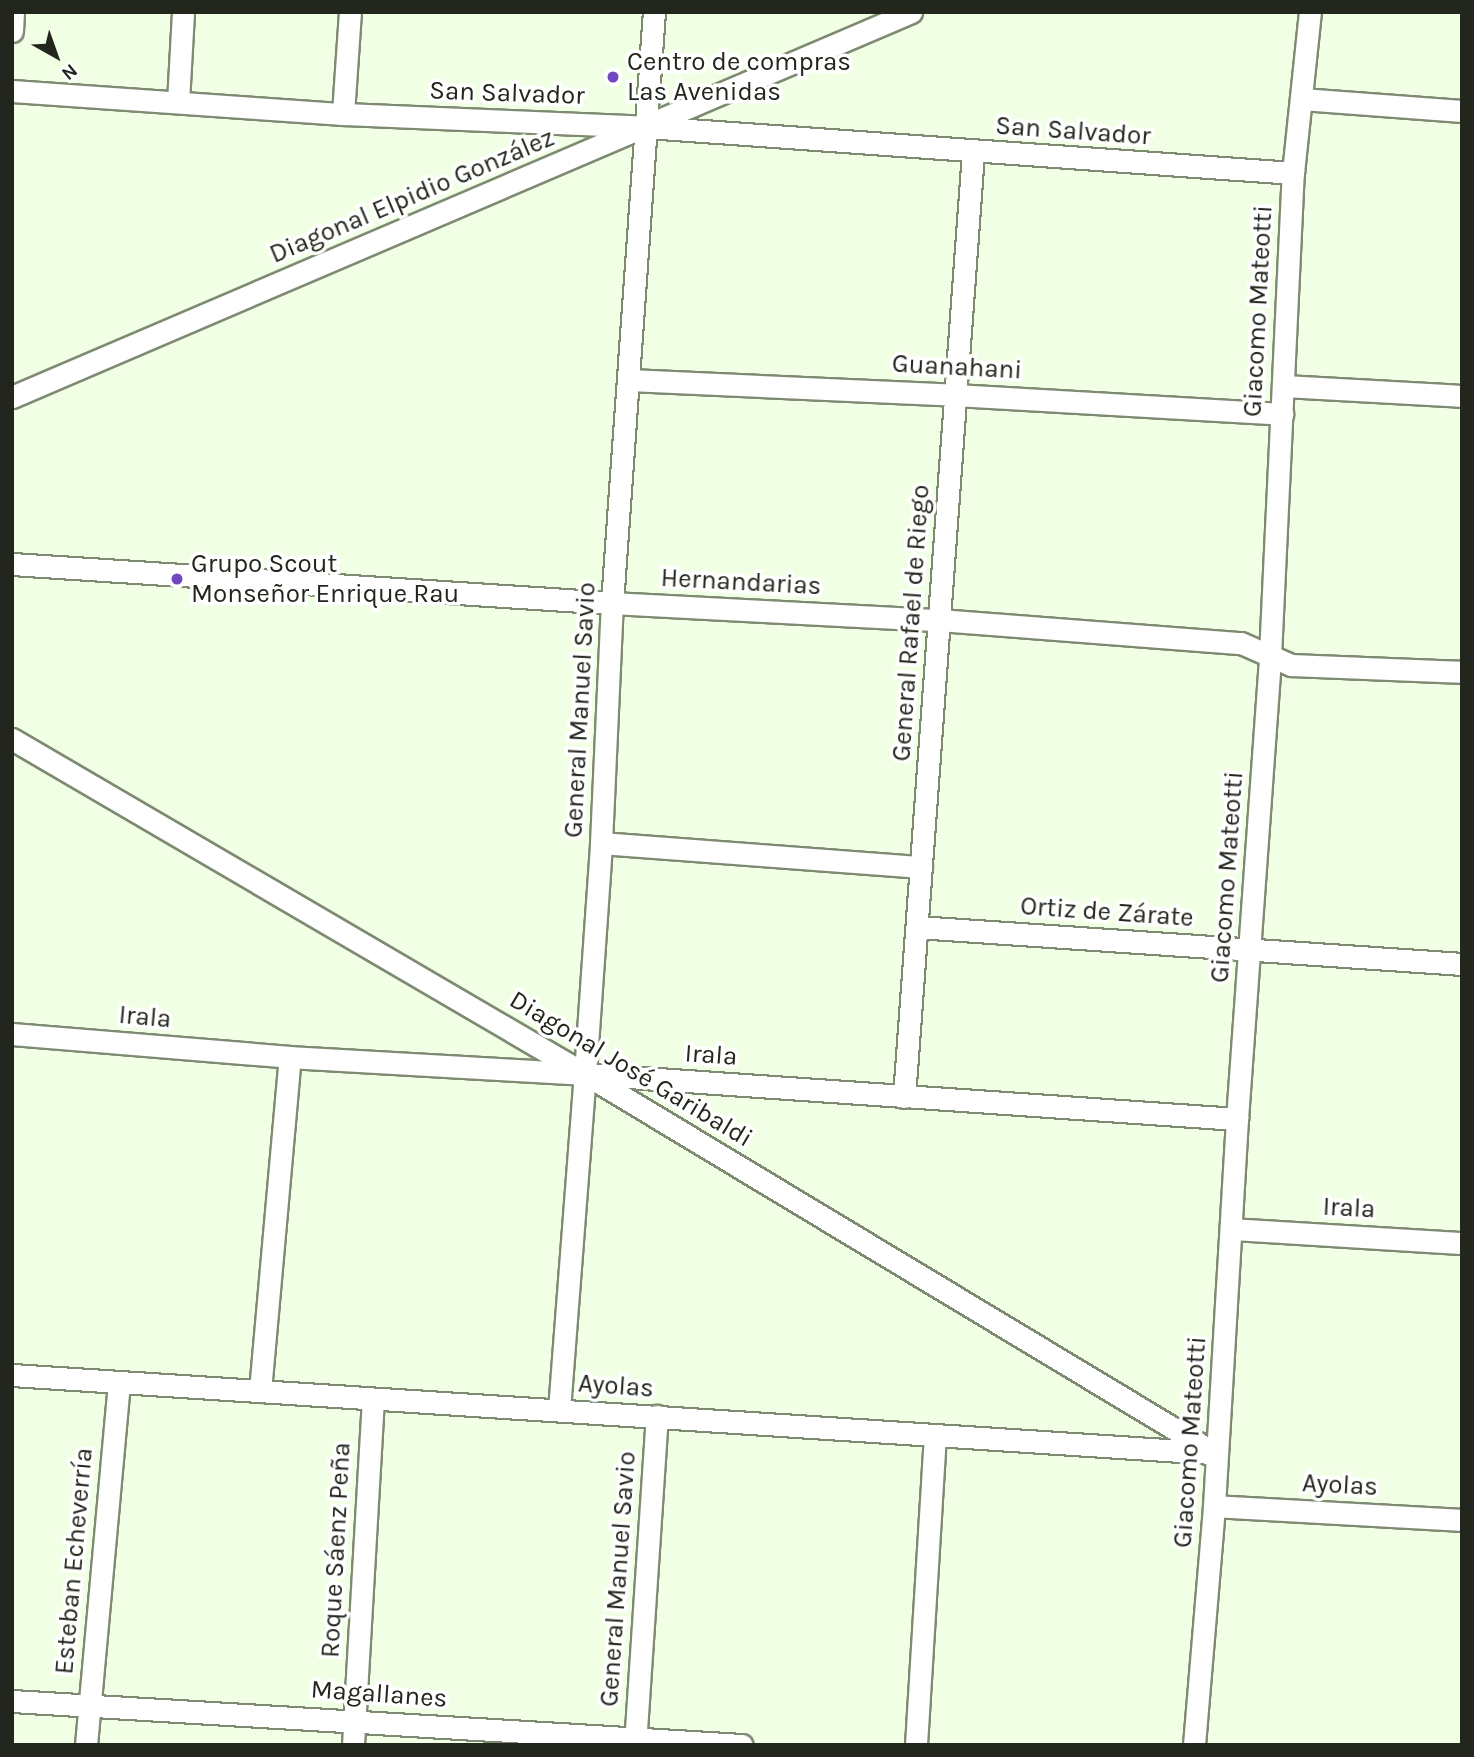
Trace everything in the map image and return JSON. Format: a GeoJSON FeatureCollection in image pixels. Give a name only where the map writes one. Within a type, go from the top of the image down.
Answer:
{"type":"FeatureCollection","features":[{"type":"Feature","properties":{"kind":"street"},"geometry":{"type":"LineString","coordinates":[[12,32],[13,12]]}},
{"type":"Feature","properties":{"kind":"street"},"geometry":{"type":"LineString","coordinates":[[178,102],[183,12]]}},
{"type":"Feature","properties":{"kind":"street"},"geometry":{"type":"LineString","coordinates":[[343,114],[350,12]]}},
{"type":"Feature","properties":{"kind":"street","name":"General Manuel Savio"},"geometry":{"type":"LineString","coordinates":[[559,1410],[586,1074],[601,843],[612,603],[654,12]]}},
{"type":"Feature","properties":{"kind":"street","name":"Diagonal Elpidio González"},"geometry":{"type":"LineString","coordinates":[[12,397],[911,12]]}},
{"type":"Feature","properties":{"kind":"street","name":"Giacomo Mateotti"},"geometry":{"type":"LineString","coordinates":[[1194,1745],[1214,1506],[1237,1119],[1270,656],[1293,173],[1310,12]]}},
{"type":"Feature","properties":{"kind":"street","name":"San Salvador"},"geometry":{"type":"LineString","coordinates":[[12,91],[343,114],[647,127],[1293,173]]}},
{"type":"Feature","properties":{"kind":"street"},"geometry":{"type":"LineString","coordinates":[[1302,99],[1462,111]]}},
{"type":"Feature","properties":{"kind":"street","name":"General Rafael de Riego"},"geometry":{"type":"LineString","coordinates":[[904,1097],[973,152]]}},
{"type":"Feature","properties":{"kind":"street","name":"Guanahani"},"geometry":{"type":"LineString","coordinates":[[629,380],[955,394],[1282,414]]}},
{"type":"Feature","properties":{"kind":"street"},"geometry":{"type":"LineString","coordinates":[[1284,386],[1462,396]]}},
{"type":"Feature","properties":{"kind":"street","name":"Hernandarias"},"geometry":{"type":"LineString","coordinates":[[12,564],[612,603],[939,621],[1241,643],[1291,665],[1462,672]]}},
{"type":"Feature","properties":{"kind":"street","name":"Diagonal José Garibaldi"},"geometry":{"type":"LineString","coordinates":[[12,739],[586,1074],[1216,1454]]}},
{"type":"Feature","properties":{"kind":"street"},"geometry":{"type":"LineString","coordinates":[[601,843],[921,867]]}},
{"type":"Feature","properties":{"kind":"street","name":"Ortiz de Zárate"},"geometry":{"type":"LineString","coordinates":[[917,927],[1462,964]]}},
{"type":"Feature","properties":{"kind":"street","name":"Irala"},"geometry":{"type":"LineString","coordinates":[[12,1034],[290,1057],[586,1074],[1237,1119]]}},
{"type":"Feature","properties":{"kind":"street"},"geometry":{"type":"LineString","coordinates":[[260,1391],[290,1057]]}},
{"type":"Feature","properties":{"kind":"street","name":"Irala"},"geometry":{"type":"LineString","coordinates":[[1232,1229],[1462,1243]]}},
{"type":"Feature","properties":{"kind":"street","name":"Ayolas"},"geometry":{"type":"LineString","coordinates":[[12,1375],[1216,1454]]}},
{"type":"Feature","properties":{"kind":"street","name":"Esteban Echeverría"},"geometry":{"type":"LineString","coordinates":[[86,1745],[119,1382]]}},
{"type":"Feature","properties":{"kind":"street","name":"Roque Sáenz Peña"},"geometry":{"type":"LineString","coordinates":[[353,1745],[373,1400]]}},
{"type":"Feature","properties":{"kind":"street","name":"General Manuel Savio"},"geometry":{"type":"LineString","coordinates":[[635,1741],[657,1416]]}},
{"type":"Feature","properties":{"kind":"street"},"geometry":{"type":"LineString","coordinates":[[916,1745],[935,1436]]}},
{"type":"Feature","properties":{"kind":"street","name":"Ayolas"},"geometry":{"type":"LineString","coordinates":[[1214,1506],[1462,1520]]}},
{"type":"Feature","properties":{"kind":"street","name":"Magallanes"},"geometry":{"type":"LineString","coordinates":[[12,1701],[635,1741],[741,1745]]}},
{"type":"Feature","properties":{"kind":"place","name":"Centro de compras Las Avenidas"},"geometry":{"type":"Point","coordinates":[613,77]}},
{"type":"Feature","properties":{"kind":"place","name":"Grupo Scout Monseñor Enrique Rau"},"geometry":{"type":"Point","coordinates":[177,579]}}]}
